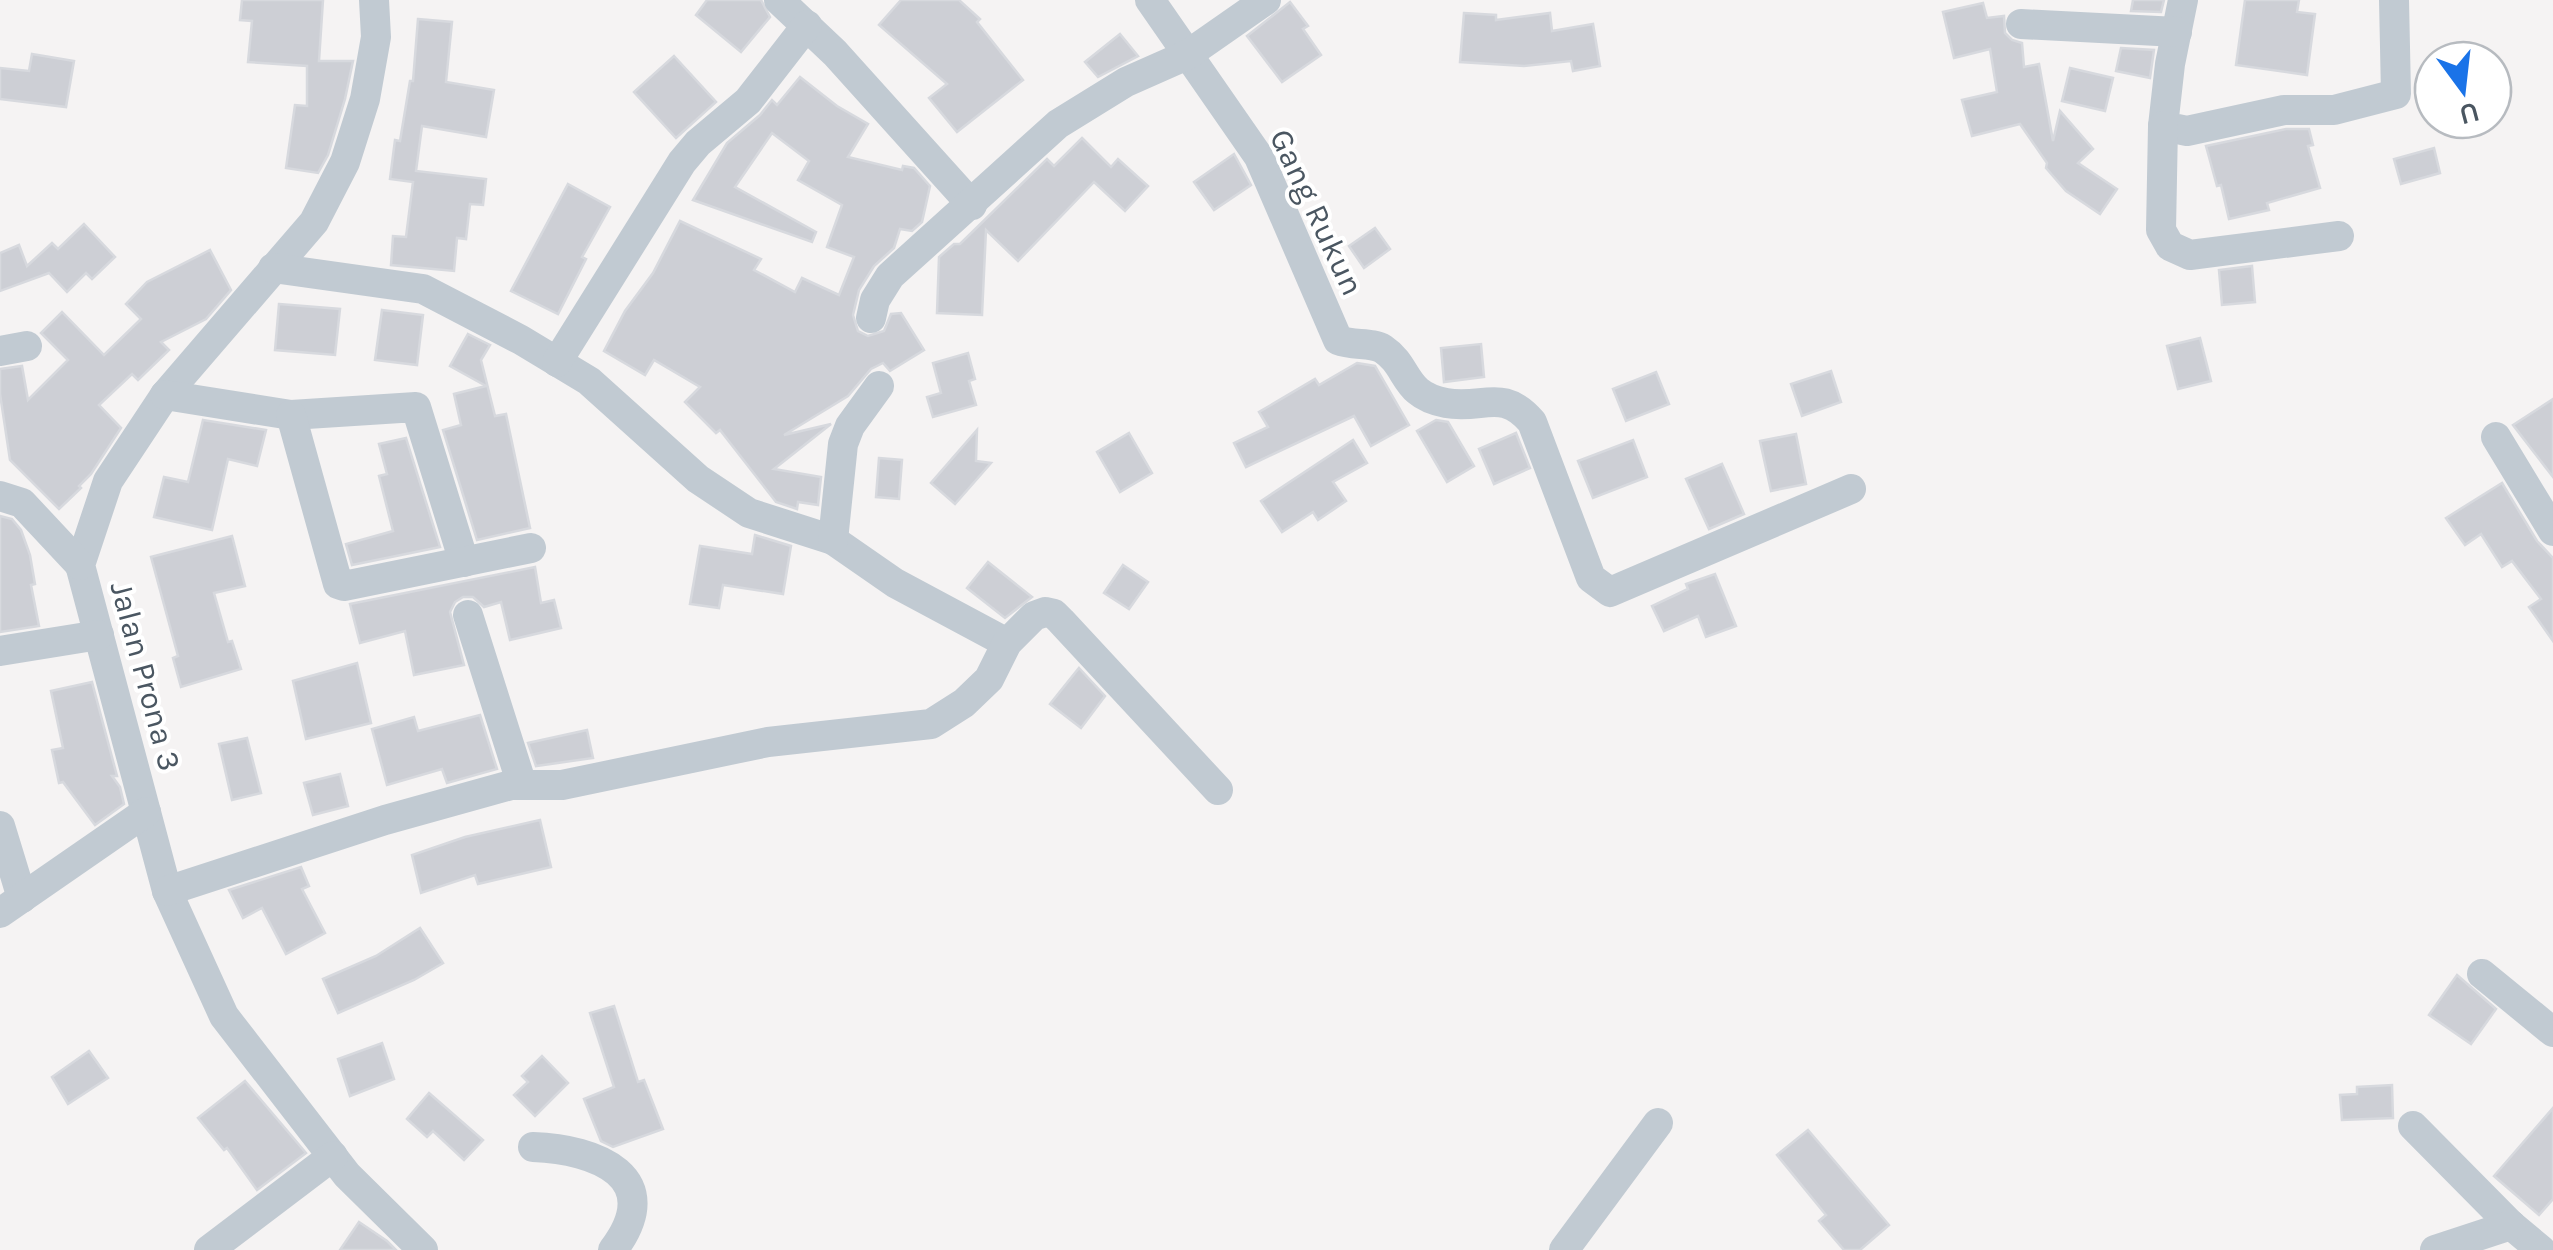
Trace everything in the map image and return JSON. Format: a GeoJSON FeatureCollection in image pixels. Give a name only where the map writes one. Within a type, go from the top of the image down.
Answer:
{"type":"FeatureCollection","features":[{"type":"Feature","properties":{"kind":"street","name":"Jalan Prona 3"},"geometry":{"type":"LineString","coordinates":[[374,0],[376,37],[365,99],[345,162],[314,222],[165,395],[108,482],[80,565],[167,890],[224,1016],[346,1174],[423,1250]]}},
{"type":"Feature","properties":{"kind":"street"},"geometry":{"type":"LineString","coordinates":[[779,0],[862,83],[972,205]]}},
{"type":"Feature","properties":{"kind":"street","name":"Gang Rukun"},"geometry":{"type":"LineString","coordinates":[[1150,0],[1259,157],[1338,340],[1353,346],[1375,345],[1388,352],[1413,391],[1446,404],[1504,401],[1520,408],[1532,422],[1591,578],[1610,592],[1851,490]]}},
{"type":"Feature","properties":{"kind":"street"},"geometry":{"type":"LineString","coordinates":[[871,318],[874,300],[890,276],[1058,124],[1126,82],[1187,56],[1266,0]]}},
{"type":"Feature","properties":{"kind":"street"},"geometry":{"type":"LineString","coordinates":[[2184,0],[2163,126],[2161,230],[2170,246],[2190,255],[2339,236]]}},
{"type":"Feature","properties":{"kind":"street"},"geometry":{"type":"LineString","coordinates":[[2163,126],[2187,131],[2284,110],[2334,110],[2396,94],[2394,0]]}},
{"type":"Feature","properties":{"kind":"street"},"geometry":{"type":"LineString","coordinates":[[2030,16],[2177,32]]}},
{"type":"Feature","properties":{"kind":"street"},"geometry":{"type":"LineString","coordinates":[[558,362],[682,162],[698,143],[748,101],[807,25]]}},
{"type":"Feature","properties":{"kind":"street"},"geometry":{"type":"LineString","coordinates":[[273,268],[423,289],[589,381],[698,479],[749,513],[833,540],[895,582],[1007,643]]}},
{"type":"Feature","properties":{"kind":"street"},"geometry":{"type":"LineString","coordinates":[[833,540],[843,444],[850,426],[879,386]]}},
{"type":"Feature","properties":{"kind":"street"},"geometry":{"type":"LineString","coordinates":[[165,395],[291,414],[416,407],[464,562]]}},
{"type":"Feature","properties":{"kind":"street"},"geometry":{"type":"LineString","coordinates":[[291,414],[338,584],[344,586],[531,548]]}},
{"type":"Feature","properties":{"kind":"street"},"geometry":{"type":"LineString","coordinates":[[2496,437],[2553,531]]}},
{"type":"Feature","properties":{"kind":"street"},"geometry":{"type":"LineString","coordinates":[[0,496],[22,503],[80,565]]}},
{"type":"Feature","properties":{"kind":"street"},"geometry":{"type":"LineString","coordinates":[[167,890],[511,784],[562,785],[768,742],[931,724],[964,703],[989,679],[1007,643],[1034,616],[1045,612],[1054,614],[1218,790]]}},
{"type":"Feature","properties":{"kind":"street"},"geometry":{"type":"LineString","coordinates":[[468,615],[522,784]]}},
{"type":"Feature","properties":{"kind":"street"},"geometry":{"type":"LineString","coordinates":[[0,651],[99,635]]}},
{"type":"Feature","properties":{"kind":"street"},"geometry":{"type":"LineString","coordinates":[[0,826],[11,906],[146,812]]}},
{"type":"Feature","properties":{"kind":"street"},"geometry":{"type":"LineString","coordinates":[[2482,974],[2553,1032]]}},
{"type":"Feature","properties":{"kind":"street"},"geometry":{"type":"LineString","coordinates":[[1564,1250],[1658,1123]]}},
{"type":"Feature","properties":{"kind":"street"},"geometry":{"type":"LineString","coordinates":[[2413,1126],[2511,1226],[2541,1250]]}},
{"type":"Feature","properties":{"kind":"street"},"geometry":{"type":"LineString","coordinates":[[532,1147],[566,1148],[600,1159],[625,1176],[633,1199],[630,1220],[613,1250]]}},
{"type":"Feature","properties":{"kind":"street"},"geometry":{"type":"LineString","coordinates":[[210,1250],[333,1156]]}},
{"type":"Feature","properties":{"kind":"street"},"geometry":{"type":"LineString","coordinates":[[2435,1250],[2511,1226]]}},
{"type":"Feature","properties":{"kind":"building"},"geometry":{"type":"Polygon","coordinates":[[[242,0],[323,0],[319,61],[353,61],[328,155],[318,173],[286,168],[295,105],[307,106],[307,66],[248,62],[252,21],[240,20],[242,0]]]}},
{"type":"Feature","properties":{"kind":"building"},"geometry":{"type":"Polygon","coordinates":[[[707,0],[761,0],[770,17],[741,52],[696,15],[707,0]]]}},
{"type":"Feature","properties":{"kind":"building"},"geometry":{"type":"Polygon","coordinates":[[[901,0],[959,0],[980,19],[977,22],[1023,80],[957,132],[929,98],[947,84],[879,25],[901,0]]]}},
{"type":"Feature","properties":{"kind":"building"},"geometry":{"type":"Polygon","coordinates":[[[2133,0],[2164,0],[2161,12],[2131,11],[2133,0]]]}},
{"type":"Feature","properties":{"kind":"building"},"geometry":{"type":"Polygon","coordinates":[[[2245,0],[2299,0],[2297,12],[2315,14],[2307,75],[2236,65],[2245,0]]]}},
{"type":"Feature","properties":{"kind":"building"},"geometry":{"type":"Polygon","coordinates":[[[1290,2],[1308,26],[1303,29],[1321,55],[1282,82],[1247,36],[1290,2]]]}},
{"type":"Feature","properties":{"kind":"building"},"geometry":{"type":"Polygon","coordinates":[[[1983,3],[1987,18],[2004,16],[2005,33],[2022,43],[2024,67],[2039,64],[2053,141],[2060,111],[2093,149],[2078,163],[2117,189],[2100,214],[2066,191],[2046,168],[2047,163],[2020,124],[1972,136],[1962,100],[1997,92],[1990,49],[1954,58],[1943,12],[1983,3]]]}},
{"type":"Feature","properties":{"kind":"building"},"geometry":{"type":"Polygon","coordinates":[[[1464,13],[1496,15],[1496,20],[1550,13],[1552,31],[1593,24],[1600,66],[1573,71],[1571,61],[1524,66],[1460,62],[1464,13]]]}},
{"type":"Feature","properties":{"kind":"building"},"geometry":{"type":"Polygon","coordinates":[[[418,19],[452,22],[446,82],[494,90],[486,137],[422,126],[416,171],[486,179],[483,205],[470,204],[466,239],[457,238],[454,271],[391,265],[393,236],[406,237],[413,182],[390,179],[395,140],[400,141],[413,81],[418,19]]]}},
{"type":"Feature","properties":{"kind":"building"},"geometry":{"type":"Polygon","coordinates":[[[1120,34],[1138,56],[1098,77],[1085,62],[1120,34]]]}},
{"type":"Feature","properties":{"kind":"building"},"geometry":{"type":"Polygon","coordinates":[[[2121,48],[2154,50],[2150,78],[2116,71],[2121,48]]]}},
{"type":"Feature","properties":{"kind":"building"},"geometry":{"type":"Polygon","coordinates":[[[32,54],[74,61],[66,107],[0,99],[0,68],[29,71],[32,54]]]}},
{"type":"Feature","properties":{"kind":"building"},"geometry":{"type":"Polygon","coordinates":[[[674,56],[716,102],[676,138],[634,92],[674,56]]]}},
{"type":"Feature","properties":{"kind":"building"},"geometry":{"type":"Polygon","coordinates":[[[2070,68],[2113,78],[2105,111],[2062,101],[2070,68]]]}},
{"type":"Feature","properties":{"kind":"building"},"geometry":{"type":"Polygon","coordinates":[[[800,77],[868,124],[848,157],[902,170],[903,166],[914,168],[930,186],[922,222],[912,231],[900,229],[894,248],[874,266],[859,290],[853,315],[858,331],[868,336],[884,331],[891,314],[901,313],[924,350],[890,371],[883,363],[871,369],[848,396],[784,435],[831,424],[774,469],[821,477],[818,505],[798,502],[797,509],[776,502],[720,430],[716,433],[685,402],[700,387],[654,360],[645,375],[604,351],[680,221],[761,259],[754,270],[795,292],[802,278],[839,295],[854,257],[827,247],[842,205],[798,180],[809,161],[772,133],[735,187],[816,232],[812,242],[693,200],[727,143],[772,100],[777,105],[800,77]]]}},
{"type":"Feature","properties":{"kind":"building"},"geometry":{"type":"Polygon","coordinates":[[[2286,129],[2309,129],[2313,145],[2308,146],[2320,188],[2267,203],[2269,210],[2229,219],[2206,146],[2286,129]]]}},
{"type":"Feature","properties":{"kind":"building"},"geometry":{"type":"Polygon","coordinates":[[[1082,138],[1111,167],[1118,159],[1148,186],[1125,211],[1094,182],[1018,261],[986,230],[982,315],[937,313],[939,257],[954,244],[960,244],[1047,159],[1054,166],[1082,138]]]}},
{"type":"Feature","properties":{"kind":"building"},"geometry":{"type":"Polygon","coordinates":[[[2434,148],[2440,173],[2401,184],[2394,159],[2434,148]]]}},
{"type":"Feature","properties":{"kind":"building"},"geometry":{"type":"Polygon","coordinates":[[[1234,154],[1251,185],[1214,210],[1194,182],[1234,154]]]}},
{"type":"Feature","properties":{"kind":"building"},"geometry":{"type":"Polygon","coordinates":[[[568,184],[610,207],[582,257],[586,259],[558,314],[511,291],[568,184]]]}},
{"type":"Feature","properties":{"kind":"building"},"geometry":{"type":"Polygon","coordinates":[[[84,224],[115,257],[92,279],[86,273],[67,292],[49,273],[0,291],[0,253],[19,245],[27,266],[52,243],[58,249],[84,224]]]}},
{"type":"Feature","properties":{"kind":"building"},"geometry":{"type":"Polygon","coordinates":[[[1375,228],[1390,249],[1364,268],[1349,246],[1375,228]]]}},
{"type":"Feature","properties":{"kind":"building"},"geometry":{"type":"Polygon","coordinates":[[[210,250],[231,290],[206,319],[161,342],[169,350],[138,380],[132,374],[99,405],[121,428],[81,488],[59,509],[10,460],[0,369],[22,366],[28,400],[68,360],[41,333],[62,312],[104,355],[141,319],[126,304],[147,282],[210,250]]]}},
{"type":"Feature","properties":{"kind":"building"},"geometry":{"type":"Polygon","coordinates":[[[2252,266],[2255,302],[2222,305],[2219,270],[2252,266]]]}},
{"type":"Feature","properties":{"kind":"building"},"geometry":{"type":"Polygon","coordinates":[[[279,304],[340,309],[335,355],[275,350],[279,304]]]}},
{"type":"Feature","properties":{"kind":"building"},"geometry":{"type":"Polygon","coordinates":[[[382,310],[423,315],[417,365],[375,360],[382,310]]]}},
{"type":"Feature","properties":{"kind":"building"},"geometry":{"type":"Polygon","coordinates":[[[468,334],[490,345],[481,360],[495,416],[506,414],[530,528],[477,540],[443,430],[461,425],[454,394],[486,386],[450,366],[468,334]]]}},
{"type":"Feature","properties":{"kind":"building"},"geometry":{"type":"Polygon","coordinates":[[[2200,338],[2211,381],[2178,389],[2167,346],[2200,338]]]}},
{"type":"Feature","properties":{"kind":"building"},"geometry":{"type":"Polygon","coordinates":[[[1481,344],[1484,377],[1444,382],[1441,348],[1481,344]]]}},
{"type":"Feature","properties":{"kind":"building"},"geometry":{"type":"Polygon","coordinates":[[[968,353],[975,379],[969,381],[976,405],[933,417],[927,397],[941,393],[933,363],[968,353]]]}},
{"type":"Feature","properties":{"kind":"building"},"geometry":{"type":"Polygon","coordinates":[[[1357,363],[1375,366],[1409,425],[1371,446],[1354,416],[1246,467],[1234,443],[1268,427],[1259,412],[1315,379],[1319,385],[1357,363]]]}},
{"type":"Feature","properties":{"kind":"building"},"geometry":{"type":"Polygon","coordinates":[[[1831,371],[1841,402],[1802,416],[1791,384],[1831,371]]]}},
{"type":"Feature","properties":{"kind":"building"},"geometry":{"type":"Polygon","coordinates":[[[1656,372],[1669,404],[1626,421],[1613,389],[1656,372]]]}},
{"type":"Feature","properties":{"kind":"building"},"geometry":{"type":"Polygon","coordinates":[[[2553,399],[2553,477],[2513,425],[2553,399]]]}},
{"type":"Feature","properties":{"kind":"building"},"geometry":{"type":"Polygon","coordinates":[[[203,420],[266,430],[257,466],[228,459],[212,530],[154,517],[164,477],[188,482],[203,420]]]}},
{"type":"Feature","properties":{"kind":"building"},"geometry":{"type":"Polygon","coordinates":[[[1436,420],[1448,422],[1474,466],[1447,482],[1417,431],[1436,420]]]}},
{"type":"Feature","properties":{"kind":"building"},"geometry":{"type":"Polygon","coordinates":[[[977,430],[976,461],[991,463],[955,504],[931,483],[977,430]]]}},
{"type":"Feature","properties":{"kind":"building"},"geometry":{"type":"Polygon","coordinates":[[[1129,433],[1152,473],[1120,492],[1097,452],[1129,433]]]}},
{"type":"Feature","properties":{"kind":"building"},"geometry":{"type":"Polygon","coordinates":[[[1516,433],[1530,468],[1494,484],[1479,449],[1516,433]]]}},
{"type":"Feature","properties":{"kind":"building"},"geometry":{"type":"Polygon","coordinates":[[[1796,434],[1806,484],[1771,491],[1760,441],[1796,434]]]}},
{"type":"Feature","properties":{"kind":"building"},"geometry":{"type":"Polygon","coordinates":[[[406,438],[440,547],[352,565],[346,544],[393,531],[379,476],[387,474],[379,444],[406,438]]]}},
{"type":"Feature","properties":{"kind":"building"},"geometry":{"type":"Polygon","coordinates":[[[1353,440],[1367,463],[1333,482],[1346,501],[1318,520],[1313,512],[1282,532],[1261,501],[1353,440]]]}},
{"type":"Feature","properties":{"kind":"building"},"geometry":{"type":"Polygon","coordinates":[[[1633,440],[1647,477],[1593,498],[1578,461],[1633,440]]]}},
{"type":"Feature","properties":{"kind":"building"},"geometry":{"type":"Polygon","coordinates":[[[879,458],[902,460],[899,499],[876,497],[879,458]]]}},
{"type":"Feature","properties":{"kind":"building"},"geometry":{"type":"Polygon","coordinates":[[[1722,464],[1744,514],[1709,529],[1686,479],[1722,464]]]}},
{"type":"Feature","properties":{"kind":"building"},"geometry":{"type":"Polygon","coordinates":[[[2502,483],[2537,541],[2553,558],[2553,641],[2529,607],[2541,599],[2512,561],[2502,567],[2481,534],[2465,545],[2446,518],[2502,483]]]}},
{"type":"Feature","properties":{"kind":"building"},"geometry":{"type":"Polygon","coordinates":[[[0,516],[12,519],[21,530],[30,555],[39,626],[0,632],[0,516]]]}},
{"type":"Feature","properties":{"kind":"building"},"geometry":{"type":"Polygon","coordinates":[[[755,535],[791,546],[783,594],[723,585],[719,608],[690,604],[700,546],[752,554],[755,535]]]}},
{"type":"Feature","properties":{"kind":"building"},"geometry":{"type":"Polygon","coordinates":[[[232,536],[245,586],[214,593],[228,642],[232,641],[241,669],[181,687],[173,658],[178,656],[151,557],[232,536]]]}},
{"type":"Feature","properties":{"kind":"building"},"geometry":{"type":"Polygon","coordinates":[[[988,562],[1032,597],[1005,618],[967,588],[988,562]]]}},
{"type":"Feature","properties":{"kind":"building"},"geometry":{"type":"Polygon","coordinates":[[[1123,565],[1148,582],[1129,609],[1104,593],[1123,565]]]}},
{"type":"Feature","properties":{"kind":"building"},"geometry":{"type":"Polygon","coordinates":[[[535,567],[541,603],[554,600],[561,628],[510,640],[501,602],[484,607],[473,597],[463,597],[450,612],[464,665],[414,675],[405,631],[360,643],[350,604],[535,567]]]}},
{"type":"Feature","properties":{"kind":"building"},"geometry":{"type":"Polygon","coordinates":[[[1715,574],[1736,626],[1706,637],[1698,616],[1664,631],[1652,606],[1688,589],[1686,584],[1715,574]]]}},
{"type":"Feature","properties":{"kind":"building"},"geometry":{"type":"Polygon","coordinates":[[[357,663],[371,723],[306,739],[293,681],[357,663]]]}},
{"type":"Feature","properties":{"kind":"building"},"geometry":{"type":"Polygon","coordinates":[[[1079,668],[1105,696],[1081,728],[1050,704],[1079,668]]]}},
{"type":"Feature","properties":{"kind":"building"},"geometry":{"type":"Polygon","coordinates":[[[92,682],[117,776],[112,776],[120,787],[124,804],[95,825],[63,782],[59,783],[52,750],[63,748],[51,691],[92,682]]]}},
{"type":"Feature","properties":{"kind":"building"},"geometry":{"type":"Polygon","coordinates":[[[480,715],[497,769],[447,783],[442,769],[387,785],[372,729],[414,717],[418,731],[480,715]]]}},
{"type":"Feature","properties":{"kind":"building"},"geometry":{"type":"Polygon","coordinates":[[[587,730],[593,758],[536,766],[528,743],[587,730]]]}},
{"type":"Feature","properties":{"kind":"building"},"geometry":{"type":"Polygon","coordinates":[[[247,738],[261,793],[232,800],[219,744],[247,738]]]}},
{"type":"Feature","properties":{"kind":"building"},"geometry":{"type":"Polygon","coordinates":[[[340,774],[348,806],[313,815],[304,783],[340,774]]]}},
{"type":"Feature","properties":{"kind":"building"},"geometry":{"type":"Polygon","coordinates":[[[540,820],[551,867],[478,884],[475,875],[421,893],[412,855],[465,837],[540,820]]]}},
{"type":"Feature","properties":{"kind":"building"},"geometry":{"type":"Polygon","coordinates":[[[301,867],[309,886],[302,889],[325,933],[286,954],[262,908],[243,918],[229,890],[301,867]]]}},
{"type":"Feature","properties":{"kind":"building"},"geometry":{"type":"Polygon","coordinates":[[[420,928],[443,963],[338,1013],[323,979],[376,956],[420,928]]]}},
{"type":"Feature","properties":{"kind":"building"},"geometry":{"type":"Polygon","coordinates":[[[2457,975],[2496,1009],[2471,1044],[2429,1015],[2457,975]]]}},
{"type":"Feature","properties":{"kind":"building"},"geometry":{"type":"Polygon","coordinates":[[[614,1006],[638,1082],[644,1080],[663,1129],[613,1147],[601,1141],[584,1099],[614,1087],[590,1013],[614,1006]]]}},
{"type":"Feature","properties":{"kind":"building"},"geometry":{"type":"Polygon","coordinates":[[[382,1043],[394,1079],[350,1096],[338,1059],[382,1043]]]}},
{"type":"Feature","properties":{"kind":"building"},"geometry":{"type":"Polygon","coordinates":[[[89,1051],[108,1078],[68,1104],[52,1077],[89,1051]]]}},
{"type":"Feature","properties":{"kind":"building"},"geometry":{"type":"Polygon","coordinates":[[[542,1056],[568,1083],[535,1116],[514,1095],[528,1082],[522,1076],[542,1056]]]}},
{"type":"Feature","properties":{"kind":"building"},"geometry":{"type":"Polygon","coordinates":[[[245,1081],[306,1153],[257,1190],[227,1148],[224,1150],[198,1118],[245,1081]]]}},
{"type":"Feature","properties":{"kind":"building"},"geometry":{"type":"Polygon","coordinates":[[[2392,1085],[2393,1118],[2342,1120],[2340,1095],[2357,1094],[2357,1087],[2392,1085]]]}},
{"type":"Feature","properties":{"kind":"building"},"geometry":{"type":"Polygon","coordinates":[[[429,1093],[483,1140],[464,1160],[433,1131],[427,1137],[407,1119],[429,1093]]]}},
{"type":"Feature","properties":{"kind":"building"},"geometry":{"type":"Polygon","coordinates":[[[2553,1108],[2553,1199],[2539,1215],[2494,1176],[2553,1108]]]}},
{"type":"Feature","properties":{"kind":"building"},"geometry":{"type":"Polygon","coordinates":[[[1808,1130],[1889,1225],[1860,1250],[1844,1250],[1819,1221],[1826,1215],[1777,1155],[1808,1130]]]}},
{"type":"Feature","properties":{"kind":"building"},"geometry":{"type":"Polygon","coordinates":[[[359,1222],[387,1241],[396,1250],[340,1250],[359,1222]]]}}]}
